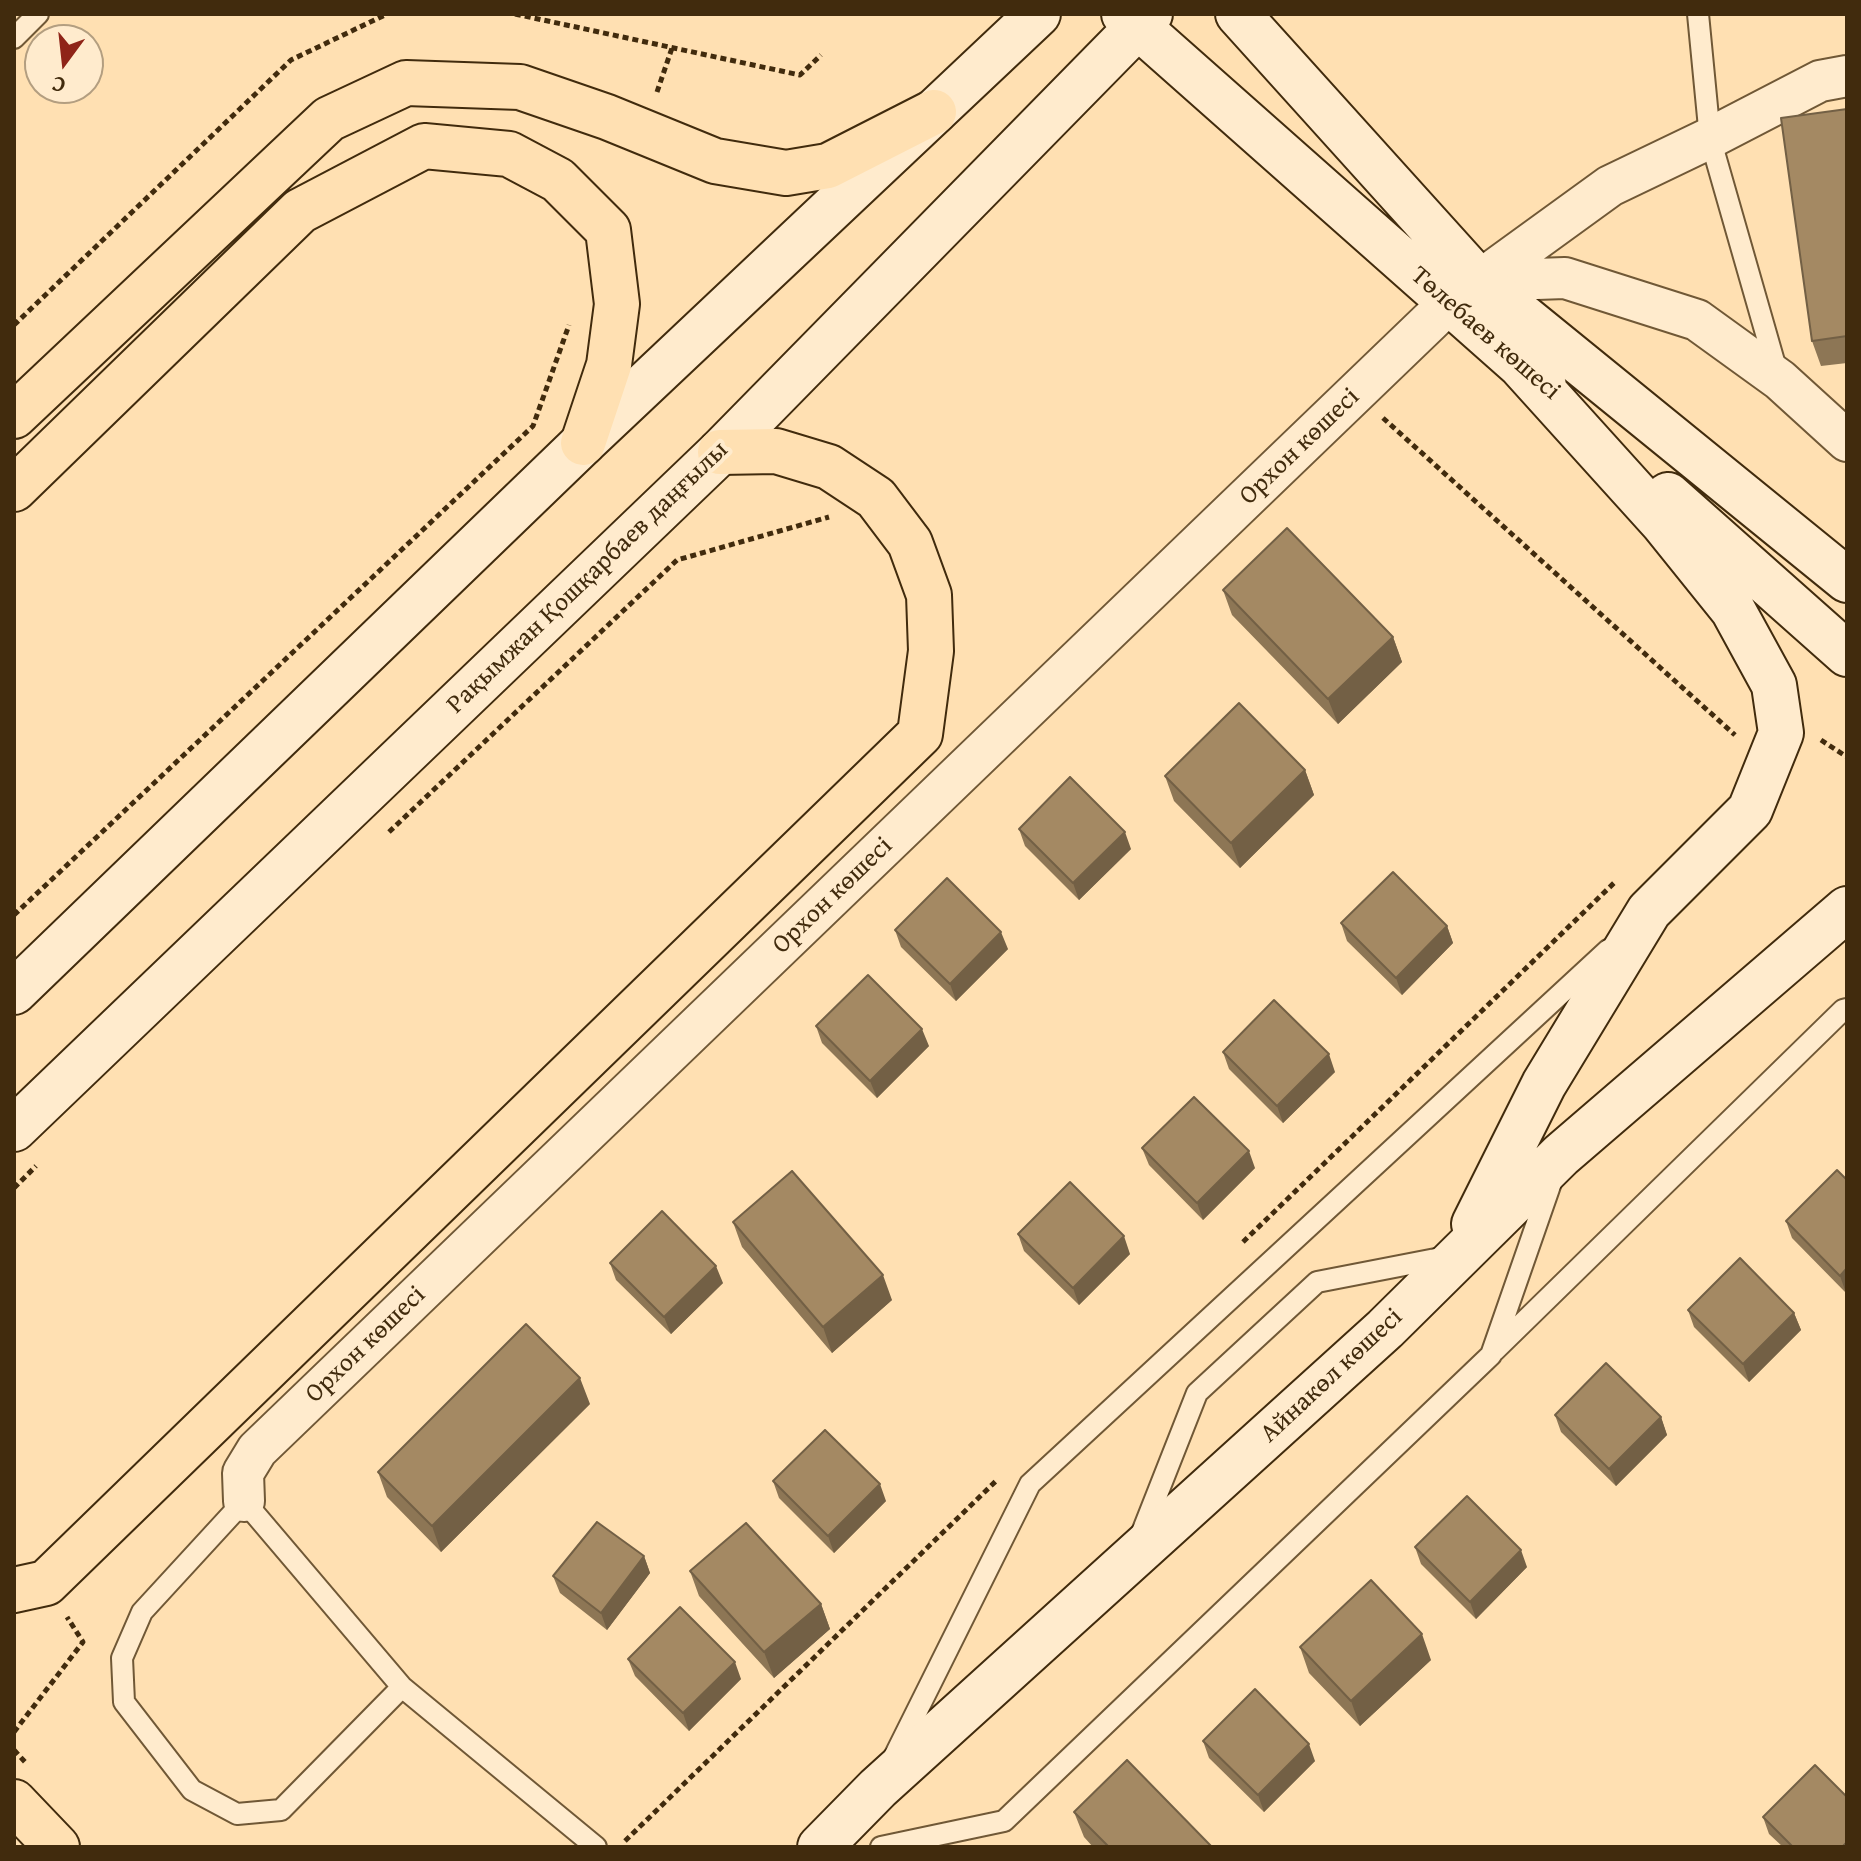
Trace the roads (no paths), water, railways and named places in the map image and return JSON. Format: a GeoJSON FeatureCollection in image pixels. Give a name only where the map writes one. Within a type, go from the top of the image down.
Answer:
{"type":"FeatureCollection","features":[{"type":"Feature","properties":{"kind":"main road"},"geometry":{"type":"LineString","coordinates":[[14,992],[583,443],[1038,14]]}},
{"type":"Feature","properties":{"kind":"main road","name":"Төлебаев көшесі"},"geometry":{"type":"LineString","coordinates":[[1238,14],[1522,367],[1847,654]]}},
{"type":"Feature","properties":{"kind":"main road","name":"Төлебаев көшесі"},"geometry":{"type":"LineString","coordinates":[[1137,18],[1464,292],[1847,580]]}},
{"type":"Feature","properties":{"kind":"main road","name":"Рақымжан Қошқарбаев даңғылы"},"geometry":{"type":"LineString","coordinates":[[14,1129],[720,452],[1137,18]]}},
{"type":"Feature","properties":{"kind":"main road"},"geometry":{"type":"LineString","coordinates":[[14,416],[329,119],[406,83],[520,87],[607,117],[715,161],[786,173],[828,166],[934,112]]}},
{"type":"Feature","properties":{"kind":"main road"},"geometry":{"type":"LineString","coordinates":[[14,489],[300,211],[424,146],[509,154],[558,180],[608,230],[617,304],[609,365],[583,443]]}},
{"type":"Feature","properties":{"kind":"main road"},"geometry":{"type":"LineString","coordinates":[[1458,1255],[1544,1084],[1649,911],[1750,810],[1781,733],[1774,685],[1733,610],[1663,523],[1522,367]]}},
{"type":"Feature","properties":{"kind":"main road"},"geometry":{"type":"LineString","coordinates":[[30,1587],[920,734],[931,651],[929,595],[910,543],[876,498],[829,467],[776,451],[720,452]]}},
{"type":"Feature","properties":{"kind":"main road","name":"Айнакөл көшесі"},"geometry":{"type":"LineString","coordinates":[[820,1847],[878,1788],[1385,1329],[1561,1155],[1847,909]]}},
{"type":"Feature","properties":{"kind":"main road"},"geometry":{"type":"LineString","coordinates":[[14,1802],[57,1847]]}},
{"type":"Feature","properties":{"kind":"street","name":"Орхон көшесі"},"geometry":{"type":"LineString","coordinates":[[244,1501],[243,1473],[257,1450],[1464,292],[1610,186],[1820,81],[1847,76]]}},
{"type":"Feature","properties":{"kind":"street"},"geometry":{"type":"LineString","coordinates":[[1464,292],[1565,278],[1697,320],[1780,380],[1847,441]]}},
{"type":"Feature","properties":{"kind":"lane"},"geometry":{"type":"LineString","coordinates":[[14,38],[38,14]]}},
{"type":"Feature","properties":{"kind":"lane"},"geometry":{"type":"LineString","coordinates":[[1698,14],[1710,138],[1780,380]]}},
{"type":"Feature","properties":{"kind":"lane"},"geometry":{"type":"LineString","coordinates":[[878,1788],[1030,1484],[1649,911]]}},
{"type":"Feature","properties":{"kind":"lane"},"geometry":{"type":"LineString","coordinates":[[881,1847],[1004,1821],[1847,1009]]}},
{"type":"Feature","properties":{"kind":"lane"},"geometry":{"type":"LineString","coordinates":[[1491,1355],[1561,1155]]}},
{"type":"Feature","properties":{"kind":"lane"},"geometry":{"type":"LineString","coordinates":[[1131,1559],[1197,1393],[1284,1312],[1317,1282],[1458,1255]]}},
{"type":"Feature","properties":{"kind":"lane"},"geometry":{"type":"LineString","coordinates":[[402,1687],[281,1810],[237,1814],[192,1790],[124,1702],[122,1658],[142,1612],[244,1501],[402,1687],[596,1847]]}}]}
